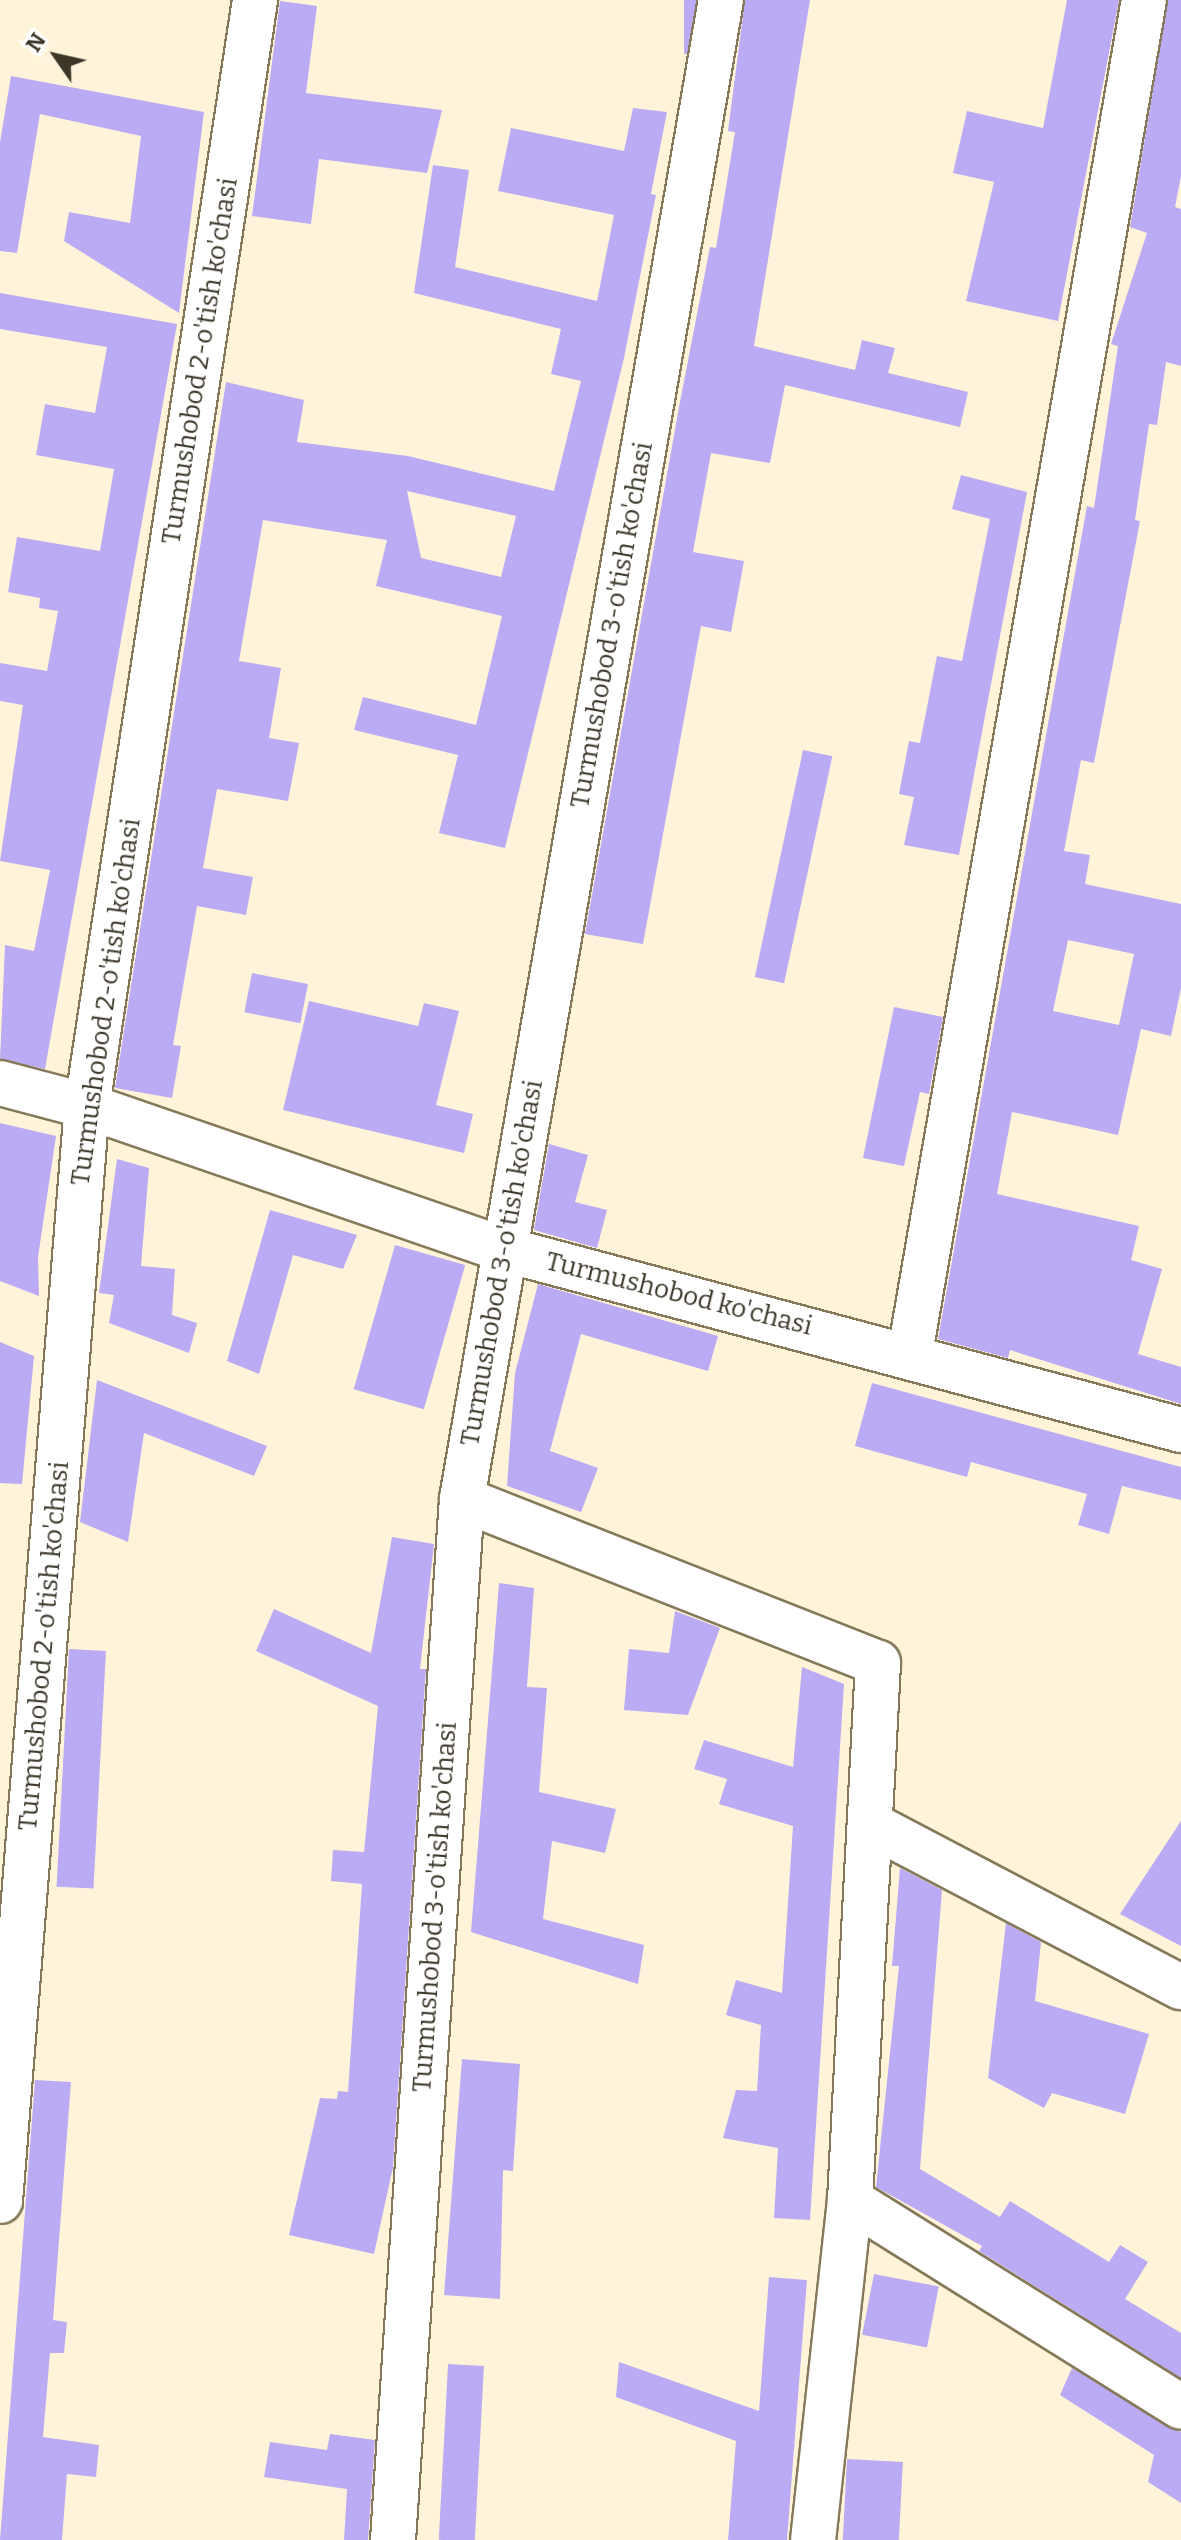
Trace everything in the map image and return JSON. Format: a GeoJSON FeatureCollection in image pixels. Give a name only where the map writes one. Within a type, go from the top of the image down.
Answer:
{"type":"FeatureCollection","features":[{"type":"Feature","properties":{"kind":"street","name":"Turmushobod 2-o'tish ko'chasi"},"geometry":{"type":"LineString","coordinates":[[0,2201],[87,1106],[255,0]]}},
{"type":"Feature","properties":{"kind":"street","name":"Turmushobod 3-o'tish ko'chasi"},"geometry":{"type":"LineString","coordinates":[[393,2540],[462,1499],[721,0]]}},
{"type":"Feature","properties":{"kind":"street"},"geometry":{"type":"LineString","coordinates":[[910,1353],[1144,0]]}},
{"type":"Feature","properties":{"kind":"street","name":"Turmushobod ko'chasi"},"geometry":{"type":"LineString","coordinates":[[0,1083],[87,1106],[503,1249],[910,1353],[1181,1430]]}},
{"type":"Feature","properties":{"kind":"street"},"geometry":{"type":"LineString","coordinates":[[462,1499],[866,1654],[878,1663],[881,1680],[850,2200],[813,2540]]}},
{"type":"Feature","properties":{"kind":"street"},"geometry":{"type":"LineString","coordinates":[[872,1825],[1181,1987]]}},
{"type":"Feature","properties":{"kind":"street"},"geometry":{"type":"LineString","coordinates":[[850,2200],[1181,2407]]}},
{"type":"Feature","properties":{"kind":"building"},"geometry":{"type":"Polygon","coordinates":[[[684,0],[696,0],[696,54],[684,54],[684,0]]]}},
{"type":"Feature","properties":{"kind":"building"},"geometry":{"type":"Polygon","coordinates":[[[745,0],[810,0],[754,346],[855,370],[862,340],[895,348],[888,373],[968,392],[960,427],[785,385],[770,463],[711,453],[693,552],[744,561],[731,632],[701,626],[643,944],[585,934],[679,407],[710,247],[716,248],[735,132],[728,131],[745,0]]]}},
{"type":"Feature","properties":{"kind":"building"},"geometry":{"type":"Polygon","coordinates":[[[1067,0],[1119,0],[1058,321],[966,301],[994,182],[953,173],[967,111],[1043,128],[1067,0]]]}},
{"type":"Feature","properties":{"kind":"building"},"geometry":{"type":"Polygon","coordinates":[[[1168,0],[1181,0],[1181,176],[1175,207],[1181,209],[1181,366],[1166,362],[1157,425],[1149,424],[1135,520],[1140,521],[1094,763],[1081,760],[1064,851],[1090,855],[1085,884],[1181,904],[1181,988],[1171,1036],[1141,1029],[1118,1135],[1012,1112],[997,1194],[1139,1226],[1131,1260],[1162,1269],[1138,1354],[1181,1367],[1181,1404],[1010,1350],[1008,1358],[938,1339],[1087,506],[1094,508],[1118,346],[1111,344],[1147,233],[1130,227],[1168,0]],[[1068,940],[1053,1011],[1119,1025],[1134,954],[1068,940]]]}},
{"type":"Feature","properties":{"kind":"building"},"geometry":{"type":"Polygon","coordinates":[[[280,1],[317,6],[306,93],[442,110],[427,173],[319,159],[311,224],[252,216],[280,1]]]}},
{"type":"Feature","properties":{"kind":"building"},"geometry":{"type":"Polygon","coordinates":[[[11,76],[204,112],[179,313],[64,241],[69,212],[130,223],[141,136],[40,114],[17,253],[0,251],[0,142],[11,76]]]}},
{"type":"Feature","properties":{"kind":"building"},"geometry":{"type":"Polygon","coordinates":[[[633,108],[667,112],[651,194],[656,195],[624,358],[505,848],[439,833],[458,755],[354,730],[363,697],[476,725],[502,616],[376,586],[387,540],[263,520],[239,661],[281,668],[269,738],[299,743],[288,801],[217,789],[203,868],[253,877],[246,915],[197,906],[173,1045],[181,1046],[172,1098],[115,1088],[226,382],[304,400],[297,442],[408,456],[554,491],[581,381],[551,374],[561,329],[414,293],[433,165],[469,170],[455,267],[597,301],[614,215],[498,191],[511,128],[624,151],[633,108]],[[407,491],[421,558],[501,577],[516,516],[407,491]]]}},
{"type":"Feature","properties":{"kind":"building"},"geometry":{"type":"Polygon","coordinates":[[[0,293],[177,324],[45,1069],[0,1059],[5,945],[34,951],[50,870],[0,861],[23,705],[0,701],[0,663],[47,671],[58,611],[39,608],[40,598],[8,592],[17,537],[100,551],[114,469],[36,455],[45,404],[95,413],[107,347],[0,329],[0,293]]]}},
{"type":"Feature","properties":{"kind":"building"},"geometry":{"type":"Polygon","coordinates":[[[961,475],[1027,492],[959,855],[904,845],[914,797],[899,794],[909,741],[920,743],[937,656],[962,661],[990,519],[952,509],[961,475]]]}},
{"type":"Feature","properties":{"kind":"building"},"geometry":{"type":"Polygon","coordinates":[[[803,750],[832,756],[784,983],[755,977],[803,750]]]}},
{"type":"Feature","properties":{"kind":"building"},"geometry":{"type":"Polygon","coordinates":[[[252,973],[308,984],[300,1023],[244,1012],[252,973]]]}},
{"type":"Feature","properties":{"kind":"building"},"geometry":{"type":"Polygon","coordinates":[[[309,1001],[418,1026],[424,1003],[459,1011],[436,1105],[473,1114],[464,1153],[283,1110],[309,1001]]]}},
{"type":"Feature","properties":{"kind":"building"},"geometry":{"type":"Polygon","coordinates":[[[894,1007],[943,1017],[929,1094],[920,1092],[904,1166],[863,1158],[894,1007]]]}},
{"type":"Feature","properties":{"kind":"building"},"geometry":{"type":"Polygon","coordinates":[[[0,1123],[56,1136],[38,1257],[39,1296],[0,1281],[0,1123]]]}},
{"type":"Feature","properties":{"kind":"building"},"geometry":{"type":"Polygon","coordinates":[[[549,1144],[588,1155],[575,1202],[607,1210],[597,1248],[534,1230],[549,1144]]]}},
{"type":"Feature","properties":{"kind":"building"},"geometry":{"type":"Polygon","coordinates":[[[117,1159],[149,1168],[141,1266],[175,1269],[172,1315],[197,1323],[189,1353],[109,1323],[114,1295],[99,1293],[117,1159]]]}},
{"type":"Feature","properties":{"kind":"building"},"geometry":{"type":"Polygon","coordinates":[[[270,1210],[357,1235],[343,1269],[293,1255],[259,1374],[227,1361],[270,1210]]]}},
{"type":"Feature","properties":{"kind":"building"},"geometry":{"type":"Polygon","coordinates":[[[395,1245],[465,1265],[424,1409],[354,1389],[395,1245]]]}},
{"type":"Feature","properties":{"kind":"building"},"geometry":{"type":"Polygon","coordinates":[[[538,1284],[718,1336],[708,1371],[581,1334],[550,1451],[598,1468],[581,1512],[507,1486],[515,1373],[538,1284]]]}},
{"type":"Feature","properties":{"kind":"building"},"geometry":{"type":"Polygon","coordinates":[[[0,1342],[34,1356],[22,1484],[0,1483],[0,1342]]]}},
{"type":"Feature","properties":{"kind":"building"},"geometry":{"type":"Polygon","coordinates":[[[97,1380],[267,1446],[254,1476],[144,1433],[128,1542],[80,1522],[97,1380]]]}},
{"type":"Feature","properties":{"kind":"building"},"geometry":{"type":"Polygon","coordinates":[[[872,1383],[1181,1467],[1181,1500],[1122,1486],[1109,1534],[1078,1525],[1087,1494],[971,1462],[967,1477],[855,1446],[872,1383]]]}},
{"type":"Feature","properties":{"kind":"building"},"geometry":{"type":"Polygon","coordinates":[[[392,1537],[434,1544],[420,1669],[426,1669],[393,2167],[374,2254],[289,2235],[320,2098],[337,2099],[338,2091],[348,2092],[362,1884],[331,1881],[333,1850],[364,1852],[378,1706],[256,1651],[274,1609],[371,1653],[392,1537]]]}},
{"type":"Feature","properties":{"kind":"building"},"geometry":{"type":"Polygon","coordinates":[[[499,1583],[534,1588],[527,1687],[547,1688],[539,1792],[616,1809],[605,1853],[552,1841],[543,1919],[644,1945],[638,1984],[471,1932],[499,1583]]]}},
{"type":"Feature","properties":{"kind":"building"},"geometry":{"type":"Polygon","coordinates":[[[675,1611],[720,1628],[688,1715],[624,1710],[629,1649],[669,1653],[675,1611]]]}},
{"type":"Feature","properties":{"kind":"building"},"geometry":{"type":"Polygon","coordinates":[[[69,1649],[106,1651],[93,1889],[57,1887],[69,1649]]]}},
{"type":"Feature","properties":{"kind":"building"},"geometry":{"type":"Polygon","coordinates":[[[802,1667],[844,1684],[810,2220],[774,2218],[778,2148],[723,2138],[736,2090],[757,2091],[761,2025],[726,2015],[736,1980],[782,1993],[793,1826],[719,1804],[727,1779],[694,1769],[704,1740],[793,1767],[802,1667]]]}},
{"type":"Feature","properties":{"kind":"building"},"geometry":{"type":"Polygon","coordinates":[[[1181,1821],[1181,1946],[1120,1914],[1181,1821]]]}},
{"type":"Feature","properties":{"kind":"building"},"geometry":{"type":"Polygon","coordinates":[[[900,1868],[942,1890],[920,2169],[1000,2217],[1010,2201],[1109,2262],[1120,2245],[1148,2262],[1125,2299],[1181,2333],[1181,2378],[979,2251],[982,2246],[876,2187],[899,1966],[892,1966],[900,1868]]]}},
{"type":"Feature","properties":{"kind":"building"},"geometry":{"type":"Polygon","coordinates":[[[1006,1923],[1041,1942],[1035,2001],[1149,2034],[1125,2114],[1052,2093],[1044,2108],[988,2078],[1006,1923]]]}},
{"type":"Feature","properties":{"kind":"building"},"geometry":{"type":"Polygon","coordinates":[[[462,2059],[520,2064],[513,2171],[503,2170],[500,2299],[444,2295],[462,2059]]]}},
{"type":"Feature","properties":{"kind":"building"},"geometry":{"type":"Polygon","coordinates":[[[35,2080],[71,2082],[53,2320],[67,2322],[64,2353],[50,2353],[43,2437],[99,2445],[96,2477],[67,2474],[62,2540],[0,2540],[35,2080]]]}},
{"type":"Feature","properties":{"kind":"building"},"geometry":{"type":"Polygon","coordinates":[[[874,2274],[939,2287],[927,2347],[862,2335],[874,2274]]]}},
{"type":"Feature","properties":{"kind":"building"},"geometry":{"type":"Polygon","coordinates":[[[769,2277],[807,2280],[787,2540],[728,2540],[736,2441],[616,2397],[619,2362],[759,2411],[769,2277]]]}},
{"type":"Feature","properties":{"kind":"building"},"geometry":{"type":"Polygon","coordinates":[[[448,2364],[484,2366],[475,2540],[439,2540],[448,2364]]]}},
{"type":"Feature","properties":{"kind":"building"},"geometry":{"type":"Polygon","coordinates":[[[1072,2368],[1181,2432],[1181,2503],[1148,2482],[1154,2455],[1060,2395],[1072,2368]]]}},
{"type":"Feature","properties":{"kind":"building"},"geometry":{"type":"Polygon","coordinates":[[[330,2434],[375,2440],[368,2540],[344,2540],[347,2489],[264,2477],[270,2442],[327,2450],[330,2434]]]}},
{"type":"Feature","properties":{"kind":"building"},"geometry":{"type":"Polygon","coordinates":[[[847,2459],[903,2462],[899,2540],[843,2540],[847,2459]]]}}]}
